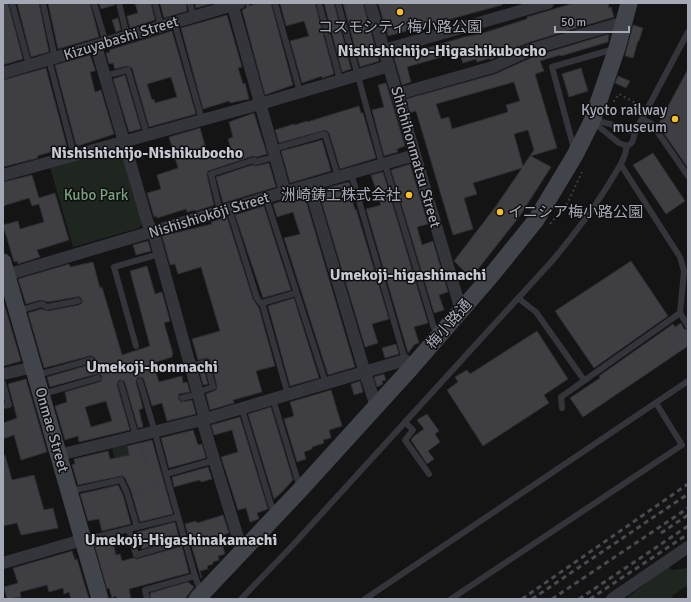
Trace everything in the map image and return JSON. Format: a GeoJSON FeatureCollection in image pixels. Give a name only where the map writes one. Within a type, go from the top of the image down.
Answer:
{"type":"FeatureCollection","features":[{"type":"Feature","properties":{"kind":"street","name":"Shichihonmatsu Street"},"geometry":{"type":"LineString","coordinates":[[370,3],[462,310]]}},
{"type":"Feature","properties":{"kind":"street"},"geometry":{"type":"LineString","coordinates":[[384,50],[548,3]]}},
{"type":"Feature","properties":{"kind":"street","name":"梅小路通"},"geometry":{"type":"LineString","coordinates":[[201,595],[376,406],[408,364],[440,334],[462,310],[536,220],[575,155],[592,121],[618,48],[629,3]]}},
{"type":"Feature","properties":{"kind":"street","name":"Kizuyabashi Street"},"geometry":{"type":"LineString","coordinates":[[3,73],[235,4]]}},
{"type":"Feature","properties":{"kind":"street"},"geometry":{"type":"LineString","coordinates":[[235,4],[260,104],[285,192]]}},
{"type":"Feature","properties":{"kind":"street"},"geometry":{"type":"LineString","coordinates":[[398,94],[493,67],[532,49],[624,22]]}},
{"type":"Feature","properties":{"kind":"street"},"geometry":{"type":"LineString","coordinates":[[101,44],[104,76],[148,224],[153,231],[160,254],[192,366],[215,460],[242,551]]}},
{"type":"Feature","properties":{"kind":"street"},"geometry":{"type":"LineString","coordinates":[[3,175],[260,104],[390,66]]}},
{"type":"Feature","properties":{"kind":"street","name":"Nishishiokōji Street"},"geometry":{"type":"LineString","coordinates":[[4,271],[153,231],[415,155]]}},
{"type":"Feature","properties":{"kind":"street"},"geometry":{"type":"LineString","coordinates":[[309,185],[364,373],[376,406]]}},
{"type":"Feature","properties":{"kind":"street","name":"Onmae Street"},"geometry":{"type":"LineString","coordinates":[[4,271],[18,311],[100,599]]}},
{"type":"Feature","properties":{"kind":"street"},"geometry":{"type":"LineString","coordinates":[[59,455],[204,420],[364,373],[408,364]]}},
{"type":"Feature","properties":{"kind":"street"},"geometry":{"type":"LineString","coordinates":[[3,375],[35,371]]}},
{"type":"Feature","properties":{"kind":"street"},"geometry":{"type":"LineString","coordinates":[[3,563],[82,540]]}},
{"type":"Feature","properties":{"kind":"street"},"geometry":{"type":"LineString","coordinates":[[612,599],[688,547]]}},
{"type":"Feature","properties":{"kind":"lane"},"geometry":{"type":"LineString","coordinates":[[12,3],[29,65]]}},
{"type":"Feature","properties":{"kind":"lane"},"geometry":{"type":"LineString","coordinates":[[43,3],[52,59],[74,155]]}},
{"type":"Feature","properties":{"kind":"lane"},"geometry":{"type":"LineString","coordinates":[[94,3],[101,44]]}},
{"type":"Feature","properties":{"kind":"lane"},"geometry":{"type":"LineString","coordinates":[[119,3],[127,36]]}},
{"type":"Feature","properties":{"kind":"lane"},"geometry":{"type":"LineString","coordinates":[[155,3],[161,26]]}},
{"type":"Feature","properties":{"kind":"lane"},"geometry":{"type":"LineString","coordinates":[[190,3],[193,16]]}},
{"type":"Feature","properties":{"kind":"lane"},"geometry":{"type":"LineString","coordinates":[[275,3],[300,92]]}},
{"type":"Feature","properties":{"kind":"lane"},"geometry":{"type":"LineString","coordinates":[[319,3],[340,80]]}},
{"type":"Feature","properties":{"kind":"lane"},"geometry":{"type":"LineString","coordinates":[[338,3],[384,164],[434,328],[440,334]]}},
{"type":"Feature","properties":{"kind":"lane"},"geometry":{"type":"LineString","coordinates":[[174,22],[202,120]]}},
{"type":"Feature","properties":{"kind":"lane"},"geometry":{"type":"LineString","coordinates":[[592,121],[618,143],[627,146],[632,144],[635,132],[688,32]]}},
{"type":"Feature","properties":{"kind":"lane"},"geometry":{"type":"LineString","coordinates":[[575,155],[552,67],[618,48]]}},
{"type":"Feature","properties":{"kind":"lane"},"geometry":{"type":"LineString","coordinates":[[104,76],[128,70],[147,135]]}},
{"type":"Feature","properties":{"kind":"lane"},"geometry":{"type":"LineString","coordinates":[[642,119],[652,124],[688,176]]}},
{"type":"Feature","properties":{"kind":"lane"},"geometry":{"type":"LineString","coordinates":[[592,121],[602,121],[621,127],[628,131],[635,132]]}},
{"type":"Feature","properties":{"kind":"lane"},"geometry":{"type":"LineString","coordinates":[[288,395],[262,303],[257,298],[211,174],[254,160],[255,162],[274,153],[325,134],[338,177]]}},
{"type":"Feature","properties":{"kind":"lane"},"geometry":{"type":"LineString","coordinates":[[241,599],[293,545],[576,234],[599,201],[621,165],[625,157],[627,146]]}},
{"type":"Feature","properties":{"kind":"lane"},"geometry":{"type":"LineString","coordinates":[[621,165],[680,257],[684,278],[680,313],[688,326]]}},
{"type":"Feature","properties":{"kind":"lane"},"geometry":{"type":"LineString","coordinates":[[351,173],[408,364]]}},
{"type":"Feature","properties":{"kind":"lane"},"geometry":{"type":"LineString","coordinates":[[266,198],[326,384]]}},
{"type":"Feature","properties":{"kind":"lane"},"geometry":{"type":"LineString","coordinates":[[136,346],[114,267],[160,254]]}},
{"type":"Feature","properties":{"kind":"lane"},"geometry":{"type":"LineString","coordinates":[[262,303],[296,293]]}},
{"type":"Feature","properties":{"kind":"lane"},"geometry":{"type":"LineString","coordinates":[[518,298],[536,312],[584,380]]}},
{"type":"Feature","properties":{"kind":"lane"},"geometry":{"type":"LineString","coordinates":[[18,311],[42,304],[47,307],[78,301]]}},
{"type":"Feature","properties":{"kind":"lane"},"geometry":{"type":"LineString","coordinates":[[562,408],[561,397],[680,313]]}},
{"type":"Feature","properties":{"kind":"lane"},"geometry":{"type":"LineString","coordinates":[[35,371],[91,360]]}},
{"type":"Feature","properties":{"kind":"lane"},"geometry":{"type":"LineString","coordinates":[[3,375],[9,405],[3,406]]}},
{"type":"Feature","properties":{"kind":"lane"},"geometry":{"type":"LineString","coordinates":[[42,395],[98,378]]}},
{"type":"Feature","properties":{"kind":"lane"},"geometry":{"type":"LineString","coordinates":[[140,381],[184,541],[201,595]]}},
{"type":"Feature","properties":{"kind":"lane"},"geometry":{"type":"LineString","coordinates":[[365,599],[688,381]]}},
{"type":"Feature","properties":{"kind":"lane"},"geometry":{"type":"LineString","coordinates":[[121,384],[138,436]]}},
{"type":"Feature","properties":{"kind":"lane"},"geometry":{"type":"LineString","coordinates":[[182,398],[199,393]]}},
{"type":"Feature","properties":{"kind":"lane"},"geometry":{"type":"LineString","coordinates":[[273,399],[300,489]]}},
{"type":"Feature","properties":{"kind":"lane"},"geometry":{"type":"LineString","coordinates":[[451,599],[682,445],[656,403]]}},
{"type":"Feature","properties":{"kind":"lane"},"geometry":{"type":"LineString","coordinates":[[242,409],[272,508],[278,513]]}},
{"type":"Feature","properties":{"kind":"lane"},"geometry":{"type":"LineString","coordinates":[[405,422],[413,430],[405,440],[429,474]]}},
{"type":"Feature","properties":{"kind":"lane"},"geometry":{"type":"LineString","coordinates":[[166,474],[215,460]]}},
{"type":"Feature","properties":{"kind":"lane"},"geometry":{"type":"LineString","coordinates":[[69,491],[122,480],[137,527]]}},
{"type":"Feature","properties":{"kind":"lane"},"geometry":{"type":"LineString","coordinates":[[82,540],[92,539],[178,517]]}},
{"type":"Feature","properties":{"kind":"lane"},"geometry":{"type":"LineString","coordinates":[[129,530],[136,555],[184,541]]}},
{"type":"Feature","properties":{"kind":"lane"},"geometry":{"type":"LineString","coordinates":[[147,599],[145,590],[195,576]]}},
{"type":"Feature","properties":{"kind":"path"},"geometry":{"type":"LineString","coordinates":[[611,100],[614,101],[619,94],[642,106]]}},
{"type":"Feature","properties":{"kind":"path"},"geometry":{"type":"LineString","coordinates":[[138,436],[147,466]]}},
{"type":"Feature","properties":{"kind":"path"},"geometry":{"type":"LineString","coordinates":[[127,494],[168,482]]}},
{"type":"Feature","properties":{"kind":"green space","name":"Kubo Park"},"geometry":{"type":"Polygon","coordinates":[[[116,149],[121,152],[142,224],[139,228],[73,247],[50,167],[116,149]]]}},
{"type":"Feature","properties":{"kind":"green space"},"geometry":{"type":"Polygon","coordinates":[[[126,445],[133,474],[123,476],[118,457],[114,457],[112,448],[126,445]]]}},
{"type":"Feature","properties":{"kind":"green space"},"geometry":{"type":"Polygon","coordinates":[[[669,566],[672,570],[688,568],[688,587],[685,587],[672,596],[673,599],[627,599],[645,584],[644,581],[669,566]]]}},
{"type":"Feature","properties":{"kind":"building"},"geometry":{"type":"Polygon","coordinates":[[[3,3],[8,3],[23,59],[3,65],[3,3]]]}},
{"type":"Feature","properties":{"kind":"building"},"geometry":{"type":"Polygon","coordinates":[[[17,3],[39,3],[49,52],[31,57],[17,3]]]}},
{"type":"Feature","properties":{"kind":"building"},"geometry":{"type":"Polygon","coordinates":[[[48,3],[90,3],[99,37],[58,49],[48,3]]]}},
{"type":"Feature","properties":{"kind":"building"},"geometry":{"type":"Polygon","coordinates":[[[99,3],[115,3],[115,5],[101,9],[99,3]]]}},
{"type":"Feature","properties":{"kind":"building"},"geometry":{"type":"Polygon","coordinates":[[[135,3],[151,3],[155,20],[130,28],[127,16],[138,13],[135,3]]]}},
{"type":"Feature","properties":{"kind":"building"},"geometry":{"type":"Polygon","coordinates":[[[160,3],[186,3],[187,11],[164,18],[160,3]]]}},
{"type":"Feature","properties":{"kind":"building"},"geometry":{"type":"Polygon","coordinates":[[[195,3],[214,3],[196,8],[195,3]]]}},
{"type":"Feature","properties":{"kind":"building"},"geometry":{"type":"Polygon","coordinates":[[[247,3],[249,3],[249,6],[257,3],[271,3],[293,85],[265,95],[242,10],[246,8],[247,3]]]}},
{"type":"Feature","properties":{"kind":"building"},"geometry":{"type":"Polygon","coordinates":[[[280,3],[315,3],[334,74],[322,78],[322,76],[302,83],[290,41],[309,36],[304,21],[286,26],[280,3]]]}},
{"type":"Feature","properties":{"kind":"building"},"geometry":{"type":"Polygon","coordinates":[[[324,3],[334,3],[351,69],[342,72],[324,3]]]}},
{"type":"Feature","properties":{"kind":"building"},"geometry":{"type":"Polygon","coordinates":[[[343,3],[363,3],[379,61],[360,67],[343,3]]]}},
{"type":"Feature","properties":{"kind":"building"},"geometry":{"type":"Polygon","coordinates":[[[378,3],[502,3],[502,5],[388,36],[378,3]]]}},
{"type":"Feature","properties":{"kind":"building"},"geometry":{"type":"Polygon","coordinates":[[[574,3],[608,3],[614,17],[530,42],[500,53],[500,55],[490,60],[490,58],[477,62],[476,59],[463,63],[459,52],[407,67],[411,82],[402,85],[394,58],[464,37],[480,34],[527,19],[527,17],[574,3]]]}},
{"type":"Feature","properties":{"kind":"building"},"geometry":{"type":"Polygon","coordinates":[[[227,15],[242,67],[238,68],[243,84],[245,83],[249,99],[230,103],[229,101],[203,109],[181,28],[227,15]]]}},
{"type":"Feature","properties":{"kind":"building"},"geometry":{"type":"Polygon","coordinates":[[[118,18],[121,30],[116,32],[112,20],[118,18]]]}},
{"type":"Feature","properties":{"kind":"building"},"geometry":{"type":"Polygon","coordinates":[[[633,25],[643,28],[633,58],[625,56],[633,25]]]}},
{"type":"Feature","properties":{"kind":"building"},"geometry":{"type":"Polygon","coordinates":[[[172,31],[196,114],[149,127],[132,68],[127,66],[115,69],[113,63],[109,64],[106,53],[110,52],[109,50],[172,31]],[[171,77],[147,84],[152,100],[154,99],[155,103],[177,97],[171,77]]]}},
{"type":"Feature","properties":{"kind":"building"},"geometry":{"type":"Polygon","coordinates":[[[609,34],[608,42],[540,61],[544,71],[535,74],[557,148],[531,156],[551,167],[519,217],[471,278],[454,261],[496,206],[522,168],[473,183],[477,194],[464,198],[473,229],[453,235],[416,111],[410,113],[406,99],[495,74],[535,56],[609,34]],[[514,82],[436,104],[441,119],[449,117],[452,129],[508,112],[506,105],[520,101],[514,82]],[[528,130],[514,134],[523,166],[534,150],[528,130]]]}},
{"type":"Feature","properties":{"kind":"building"},"geometry":{"type":"Polygon","coordinates":[[[90,55],[95,69],[95,71],[90,72],[95,92],[101,90],[114,134],[78,146],[78,144],[76,145],[55,65],[90,55]]]}},
{"type":"Feature","properties":{"kind":"building"},"geometry":{"type":"Polygon","coordinates":[[[46,68],[67,147],[37,156],[38,158],[3,167],[3,80],[46,68]]]}},
{"type":"Feature","properties":{"kind":"building"},"geometry":{"type":"Polygon","coordinates":[[[581,68],[588,91],[569,97],[562,74],[581,68]]]}},
{"type":"Feature","properties":{"kind":"building","name":"Kyoto railway museum"},"geometry":{"type":"Polygon","coordinates":[[[688,69],[688,168],[658,125],[688,69]]]}},
{"type":"Feature","properties":{"kind":"building"},"geometry":{"type":"Polygon","coordinates":[[[125,75],[141,129],[129,132],[113,79],[125,75]]]}},
{"type":"Feature","properties":{"kind":"building"},"geometry":{"type":"Polygon","coordinates":[[[618,76],[630,81],[626,88],[615,83],[618,76]]]}},
{"type":"Feature","properties":{"kind":"building"},"geometry":{"type":"Polygon","coordinates":[[[386,83],[405,146],[397,149],[398,152],[384,156],[372,110],[384,107],[378,85],[386,83]]]}},
{"type":"Feature","properties":{"kind":"building"},"geometry":{"type":"Polygon","coordinates":[[[359,106],[361,113],[363,113],[376,158],[340,169],[329,133],[326,130],[279,143],[275,130],[359,106]]]}},
{"type":"Feature","properties":{"kind":"building"},"geometry":{"type":"Polygon","coordinates":[[[254,113],[267,154],[257,157],[253,156],[208,171],[207,175],[214,205],[196,211],[187,212],[186,209],[157,218],[157,216],[154,217],[147,193],[161,189],[157,175],[178,168],[169,137],[200,128],[208,156],[231,149],[228,139],[233,137],[229,122],[254,113]]]}},
{"type":"Feature","properties":{"kind":"building"},"geometry":{"type":"Polygon","coordinates":[[[322,140],[331,171],[290,183],[281,151],[322,140]]]}},
{"type":"Feature","properties":{"kind":"building"},"geometry":{"type":"Polygon","coordinates":[[[653,153],[685,201],[666,214],[633,165],[653,153]]]}},
{"type":"Feature","properties":{"kind":"building"},"geometry":{"type":"Polygon","coordinates":[[[269,163],[276,187],[223,203],[216,177],[252,165],[256,166],[269,163]]]}},
{"type":"Feature","properties":{"kind":"building"},"geometry":{"type":"Polygon","coordinates":[[[410,164],[428,224],[417,227],[422,245],[433,241],[448,292],[439,295],[444,310],[434,313],[391,170],[410,164]]]}},
{"type":"Feature","properties":{"kind":"building"},"geometry":{"type":"Polygon","coordinates":[[[383,172],[428,323],[414,327],[419,343],[415,344],[408,353],[366,209],[381,205],[371,175],[383,172]]]}},
{"type":"Feature","properties":{"kind":"building"},"geometry":{"type":"Polygon","coordinates":[[[32,175],[39,198],[55,193],[69,240],[37,250],[40,257],[18,264],[17,261],[14,262],[3,225],[18,221],[20,229],[44,222],[39,204],[32,206],[29,198],[3,206],[3,182],[32,175]]]}},
{"type":"Feature","properties":{"kind":"building"},"geometry":{"type":"Polygon","coordinates":[[[349,182],[351,188],[349,189],[355,210],[356,209],[389,319],[372,324],[378,343],[365,347],[318,190],[349,182]]]}},
{"type":"Feature","properties":{"kind":"building"},"geometry":{"type":"Polygon","coordinates":[[[304,194],[355,367],[328,375],[284,238],[300,234],[293,212],[277,217],[273,204],[304,194]]]}},
{"type":"Feature","properties":{"kind":"building"},"geometry":{"type":"Polygon","coordinates":[[[264,206],[291,290],[263,298],[235,215],[264,206]]]}},
{"type":"Feature","properties":{"kind":"building"},"geometry":{"type":"Polygon","coordinates":[[[227,217],[253,299],[259,308],[275,366],[256,371],[262,392],[233,400],[234,403],[210,410],[206,394],[216,390],[217,386],[210,360],[207,358],[198,360],[192,339],[220,331],[201,267],[178,274],[175,264],[170,265],[162,236],[212,224],[211,222],[227,217]]]}},
{"type":"Feature","properties":{"kind":"building"},"geometry":{"type":"Polygon","coordinates":[[[148,241],[151,251],[136,255],[133,245],[148,241]]]}},
{"type":"Feature","properties":{"kind":"building"},"geometry":{"type":"Polygon","coordinates":[[[631,261],[668,316],[594,368],[555,311],[631,261]]]}},
{"type":"Feature","properties":{"kind":"building"},"geometry":{"type":"Polygon","coordinates":[[[93,262],[122,355],[150,346],[130,271],[147,266],[155,294],[162,292],[170,321],[164,323],[173,354],[172,357],[153,363],[159,382],[182,376],[183,383],[187,382],[190,392],[179,394],[178,399],[181,402],[192,400],[196,414],[167,421],[162,403],[152,406],[144,380],[143,378],[139,377],[137,378],[136,382],[143,408],[139,410],[143,427],[138,428],[125,383],[124,381],[120,380],[118,381],[117,385],[130,430],[79,442],[78,436],[65,440],[55,406],[67,402],[65,392],[99,382],[101,381],[102,377],[101,375],[97,374],[50,387],[47,377],[92,364],[95,361],[95,358],[90,356],[44,368],[28,313],[41,309],[48,311],[79,305],[82,303],[82,300],[80,297],[77,297],[48,302],[41,300],[26,304],[18,279],[69,264],[70,267],[93,262]],[[106,401],[85,407],[91,427],[112,421],[106,401]]]}},
{"type":"Feature","properties":{"kind":"building"},"geometry":{"type":"Polygon","coordinates":[[[294,298],[319,378],[290,386],[268,306],[294,298]]]}},
{"type":"Feature","properties":{"kind":"building"},"geometry":{"type":"Polygon","coordinates":[[[3,300],[21,361],[4,366],[3,361],[3,300]]]}},
{"type":"Feature","properties":{"kind":"building"},"geometry":{"type":"Polygon","coordinates":[[[681,323],[684,329],[688,330],[688,346],[583,417],[570,398],[600,378],[599,376],[673,324],[675,327],[681,323]]]}},
{"type":"Feature","properties":{"kind":"building"},"geometry":{"type":"Polygon","coordinates":[[[537,331],[568,379],[544,395],[549,403],[483,446],[447,390],[458,382],[455,377],[467,370],[470,374],[537,331]]]}},
{"type":"Feature","properties":{"kind":"building"},"geometry":{"type":"Polygon","coordinates":[[[396,344],[399,354],[385,358],[382,348],[396,344]]]}},
{"type":"Feature","properties":{"kind":"building"},"geometry":{"type":"Polygon","coordinates":[[[203,367],[208,384],[203,385],[199,369],[203,367]]]}},
{"type":"Feature","properties":{"kind":"building"},"geometry":{"type":"Polygon","coordinates":[[[384,374],[386,380],[382,381],[383,384],[377,387],[374,377],[384,374]]]}},
{"type":"Feature","properties":{"kind":"building"},"geometry":{"type":"Polygon","coordinates":[[[26,379],[47,452],[21,460],[14,435],[3,439],[3,423],[17,418],[8,384],[26,379]]]}},
{"type":"Feature","properties":{"kind":"building"},"geometry":{"type":"Polygon","coordinates":[[[360,381],[363,392],[354,395],[351,384],[360,381]]]}},
{"type":"Feature","properties":{"kind":"building"},"geometry":{"type":"Polygon","coordinates":[[[331,390],[342,426],[329,430],[331,438],[323,440],[324,443],[312,447],[312,449],[304,452],[306,459],[297,462],[284,419],[294,416],[290,402],[331,390]]]}},
{"type":"Feature","properties":{"kind":"building"},"geometry":{"type":"Polygon","coordinates":[[[271,407],[293,480],[274,499],[248,414],[271,407]]]}},
{"type":"Feature","properties":{"kind":"building"},"geometry":{"type":"Polygon","coordinates":[[[427,414],[439,431],[435,434],[440,442],[428,451],[434,459],[427,464],[411,440],[424,429],[417,420],[427,414]]]}},
{"type":"Feature","properties":{"kind":"building"},"geometry":{"type":"Polygon","coordinates":[[[240,417],[268,509],[257,513],[259,519],[250,522],[246,508],[238,510],[221,457],[238,452],[232,430],[214,435],[211,425],[240,417]]]}},
{"type":"Feature","properties":{"kind":"building"},"geometry":{"type":"Polygon","coordinates":[[[193,430],[198,445],[202,444],[206,458],[169,468],[161,438],[193,430]]]}},
{"type":"Feature","properties":{"kind":"building"},"geometry":{"type":"Polygon","coordinates":[[[152,440],[173,514],[140,522],[131,491],[125,478],[122,476],[78,485],[72,465],[75,464],[74,459],[108,451],[110,459],[129,455],[127,446],[152,440]]]}},
{"type":"Feature","properties":{"kind":"building"},"geometry":{"type":"Polygon","coordinates":[[[3,455],[5,455],[12,480],[34,475],[44,510],[53,508],[58,528],[21,535],[17,523],[3,526],[3,455]]]}},
{"type":"Feature","properties":{"kind":"building"},"geometry":{"type":"Polygon","coordinates":[[[208,467],[212,479],[201,482],[200,480],[174,487],[172,477],[208,467]]]}},
{"type":"Feature","properties":{"kind":"building"},"geometry":{"type":"Polygon","coordinates":[[[118,485],[123,495],[131,524],[102,531],[99,519],[88,521],[80,494],[118,485]]]}},
{"type":"Feature","properties":{"kind":"building"},"geometry":{"type":"Polygon","coordinates":[[[223,515],[229,533],[220,536],[225,554],[218,556],[219,560],[207,566],[208,569],[200,571],[201,578],[185,524],[196,521],[197,523],[223,515]]]}},
{"type":"Feature","properties":{"kind":"building"},"geometry":{"type":"Polygon","coordinates":[[[175,522],[179,538],[142,549],[137,532],[175,522]]]}},
{"type":"Feature","properties":{"kind":"building"},"geometry":{"type":"Polygon","coordinates":[[[112,538],[116,555],[120,554],[122,561],[133,558],[137,559],[182,546],[189,573],[129,589],[131,599],[117,599],[116,596],[112,598],[109,588],[107,589],[94,543],[112,538]]]}},
{"type":"Feature","properties":{"kind":"building"},"geometry":{"type":"Polygon","coordinates":[[[72,551],[75,560],[77,559],[89,599],[71,599],[69,592],[64,594],[63,588],[49,592],[47,585],[20,592],[21,597],[7,599],[4,587],[18,583],[13,568],[72,551]]]}},
{"type":"Feature","properties":{"kind":"building"},"geometry":{"type":"Polygon","coordinates":[[[188,582],[194,587],[185,599],[151,599],[150,593],[188,582]]]}},
{"type":"Feature","properties":{"kind":"railway"},"geometry":{"type":"LineString","coordinates":[[522,599],[688,484]]}},
{"type":"Feature","properties":{"kind":"railway"},"geometry":{"type":"LineString","coordinates":[[532,599],[688,494]]}},
{"type":"Feature","properties":{"kind":"railway"},"geometry":{"type":"LineString","coordinates":[[552,599],[688,508]]}},
{"type":"Feature","properties":{"kind":"railway"},"geometry":{"type":"LineString","coordinates":[[661,533],[688,515]]}},
{"type":"Feature","properties":{"kind":"railway"},"geometry":{"type":"LineString","coordinates":[[579,599],[688,526]]}},
{"type":"Feature","properties":{"kind":"railway"},"geometry":{"type":"LineString","coordinates":[[590,599],[688,534]]}},
{"type":"Feature","properties":{"kind":"place","name":"コスモシティ梅小路公園"},"geometry":{"type":"Point","coordinates":[400,12]}},
{"type":"Feature","properties":{"kind":"place","name":"Kyoto railway museum"},"geometry":{"type":"Point","coordinates":[675,119]}},
{"type":"Feature","properties":{"kind":"place","name":"洲崎鋳工株式会社"},"geometry":{"type":"Point","coordinates":[409,195]}},
{"type":"Feature","properties":{"kind":"place","name":"イニシア梅小路公園"},"geometry":{"type":"Point","coordinates":[500,212]}},
{"type":"Feature","properties":{"kind":"district","name":"Nishishichijo-Higashikubocho"},"geometry":{"type":"Point","coordinates":[442,50]}},
{"type":"Feature","properties":{"kind":"district","name":"Nishishichijo-Nishikubocho"},"geometry":{"type":"Point","coordinates":[147,152]}},
{"type":"Feature","properties":{"kind":"district","name":"Umekoji-higashimachi"},"geometry":{"type":"Point","coordinates":[408,274]}},
{"type":"Feature","properties":{"kind":"district","name":"Umekoji-honmachi"},"geometry":{"type":"Point","coordinates":[152,366]}},
{"type":"Feature","properties":{"kind":"district","name":"Umekoji-Higashinakamachi"},"geometry":{"type":"Point","coordinates":[181,539]}}]}
